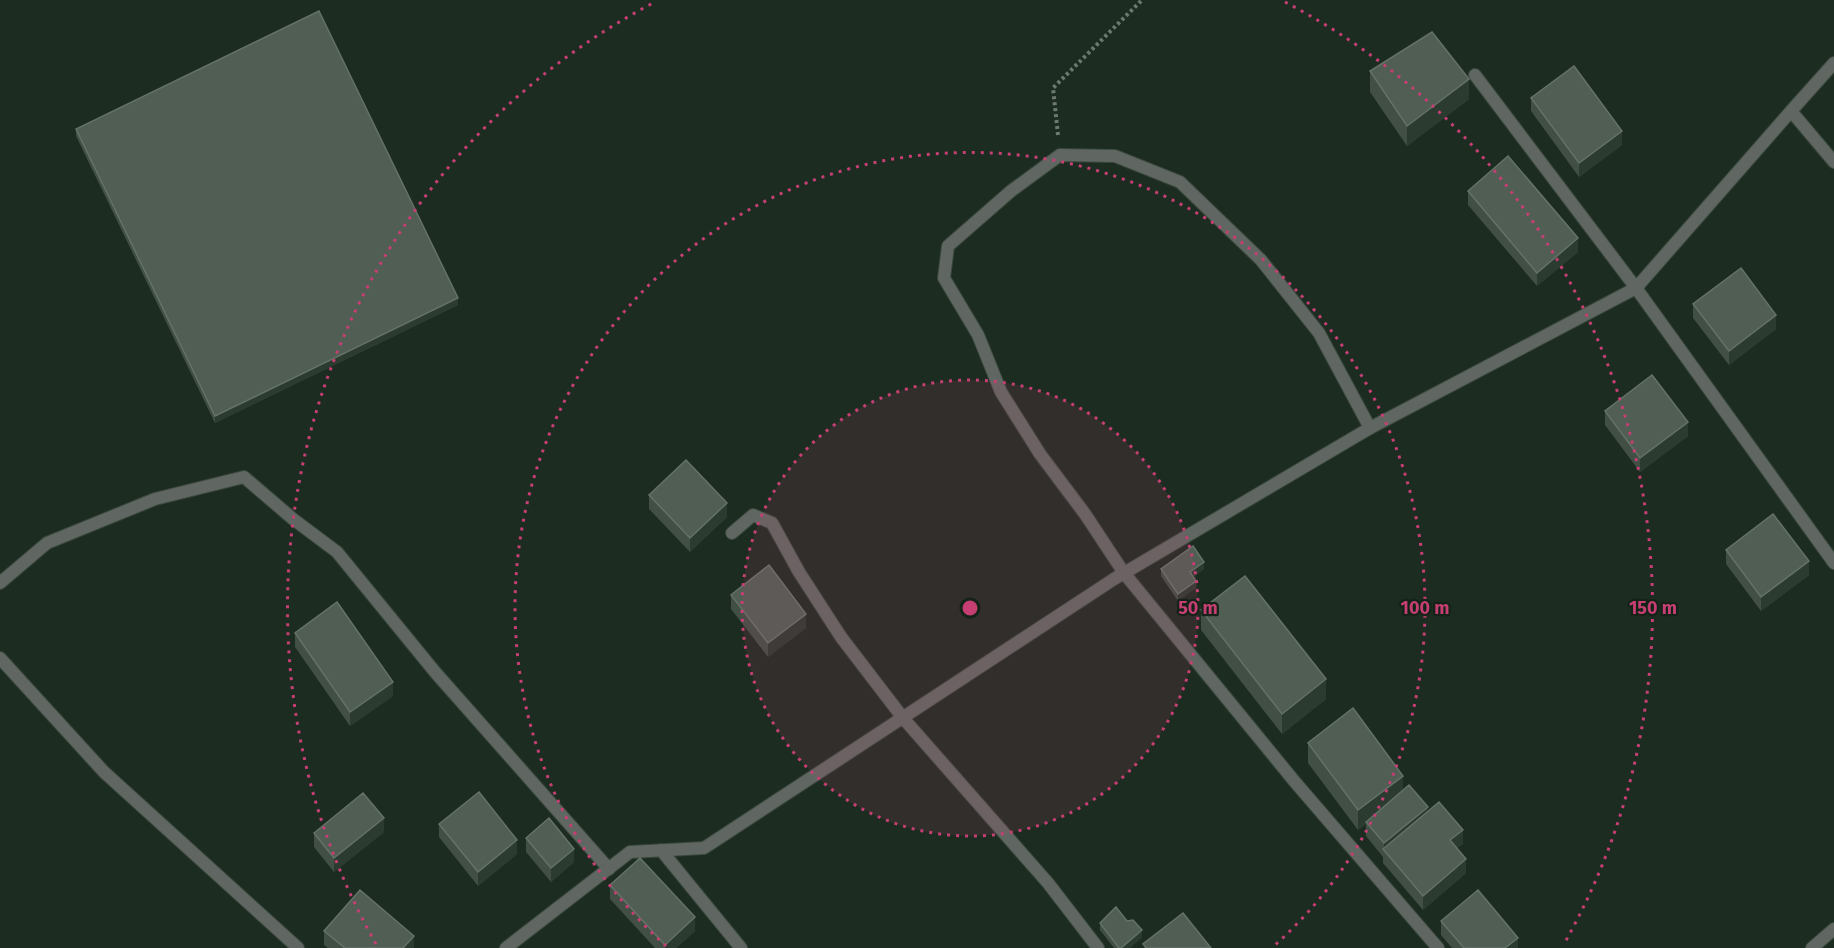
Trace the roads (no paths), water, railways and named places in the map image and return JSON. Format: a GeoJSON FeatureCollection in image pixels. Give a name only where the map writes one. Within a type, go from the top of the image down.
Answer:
{"type":"FeatureCollection","features":[{"type":"Feature","properties":{"kind":"street"},"geometry":{"type":"LineString","coordinates":[[506,948],[630,852],[704,848],[1124,573],[1370,428],[1636,288],[1834,63]]}},
{"type":"Feature","properties":{"kind":"street"},"geometry":{"type":"LineString","coordinates":[[1475,75],[1636,288],[1834,563]]}},
{"type":"Feature","properties":{"kind":"street"},"geometry":{"type":"LineString","coordinates":[[1791,111],[1834,162]]}},
{"type":"Feature","properties":{"kind":"street"},"geometry":{"type":"LineString","coordinates":[[1370,428],[1319,333],[1261,260],[1180,182],[1115,156],[1060,155],[1011,191],[948,246],[944,278],[978,335],[1001,392],[1040,454],[1124,573],[1295,782],[1438,948]]}},
{"type":"Feature","properties":{"kind":"street"},"geometry":{"type":"LineString","coordinates":[[0,583],[46,543],[155,499],[244,477],[293,519],[337,552],[435,672],[609,869]]}},
{"type":"Feature","properties":{"kind":"street"},"geometry":{"type":"LineString","coordinates":[[732,533],[753,515],[772,523],[799,572],[841,637],[903,718],[1048,883],[1098,948]]}},
{"type":"Feature","properties":{"kind":"street"},"geometry":{"type":"LineString","coordinates":[[0,658],[105,772],[298,948]]}},
{"type":"Feature","properties":{"kind":"street"},"geometry":{"type":"LineString","coordinates":[[662,850],[741,948]]}},
{"type":"Feature","properties":{"kind":"street"},"geometry":{"type":"LineString","coordinates":[[1812,948],[1834,929]]}}]}
